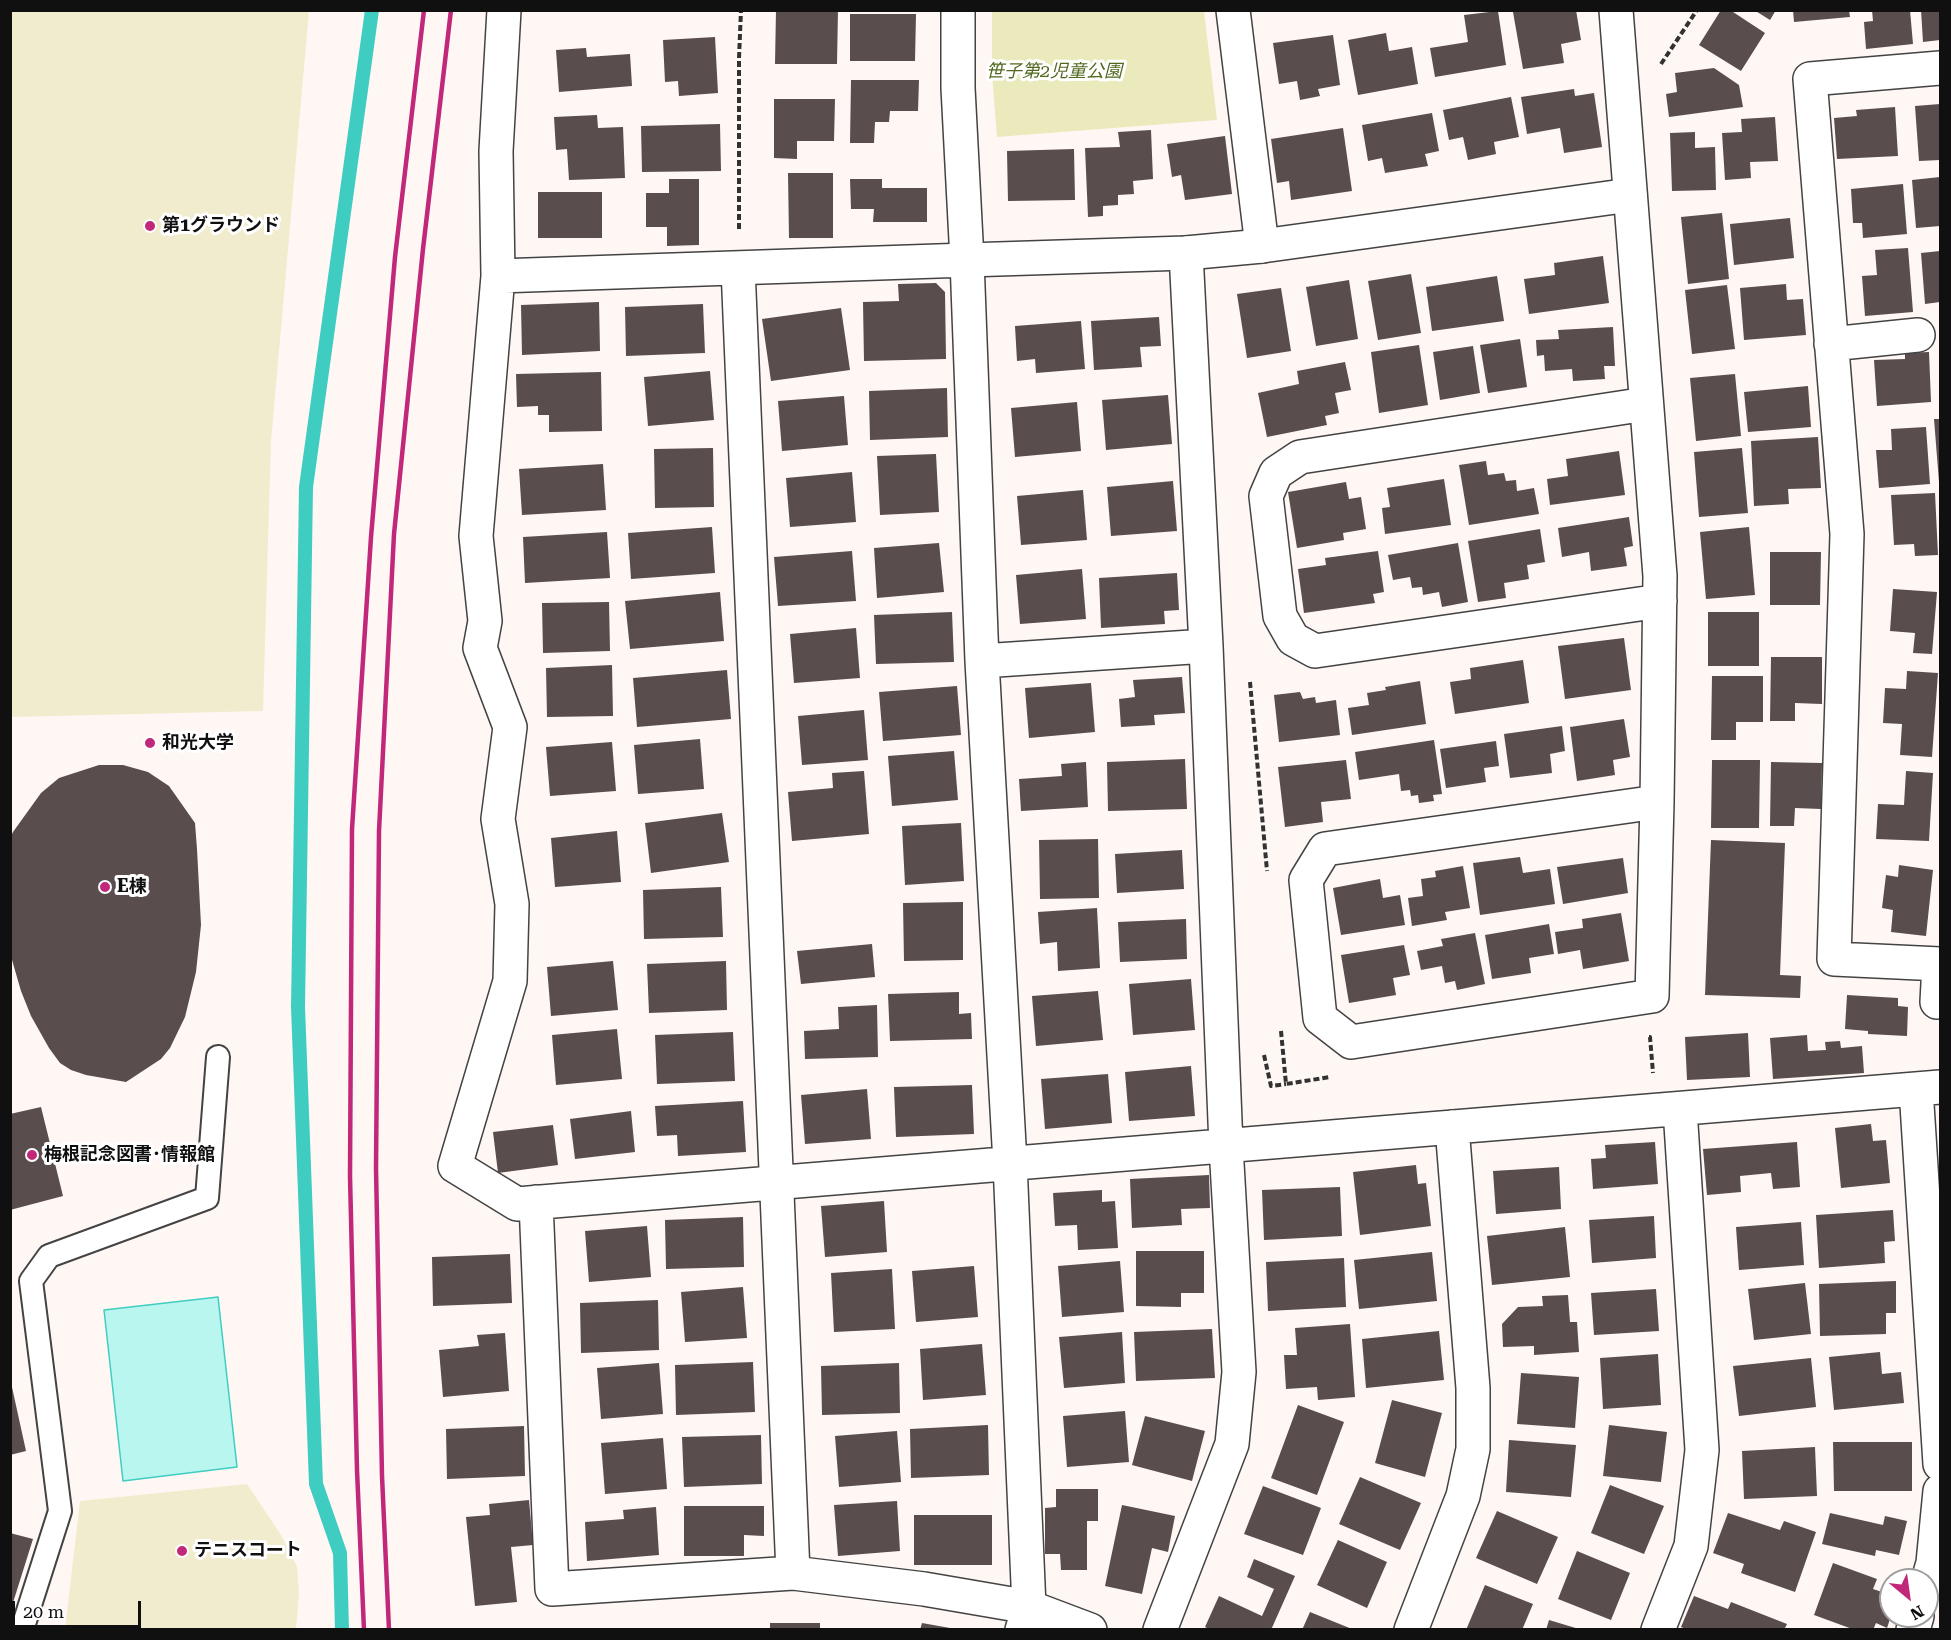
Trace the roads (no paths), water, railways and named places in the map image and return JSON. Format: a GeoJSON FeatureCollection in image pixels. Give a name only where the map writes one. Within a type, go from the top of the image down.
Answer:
{"type":"FeatureCollection","features":[{"type":"Feature","properties":{"kind":"street"},"geometry":{"type":"LineString","coordinates":[[504,10],[496,151],[498,276],[476,536],[485,621],[480,648],[510,727],[498,819],[512,904],[510,981],[455,1166],[517,1204],[1928,1088],[1941,1464]]}},
{"type":"Feature","properties":{"kind":"street"},"geometry":{"type":"LineString","coordinates":[[958,10],[958,88],[982,661],[1010,1163],[1025,1618]]}},
{"type":"Feature","properties":{"kind":"street"},"geometry":{"type":"LineString","coordinates":[[1233,10],[1262,246]]}},
{"type":"Feature","properties":{"kind":"street"},"geometry":{"type":"LineString","coordinates":[[1616,10],[1660,576],[1657,802],[1652,996],[1351,1042],[1320,1018],[1306,880],[1325,849],[1657,802]]}},
{"type":"Feature","properties":{"kind":"street"},"geometry":{"type":"LineString","coordinates":[[1937,1002],[1940,964],[1834,959],[1847,534],[1810,79],[1941,68]]}},
{"type":"Feature","properties":{"kind":"street"},"geometry":{"type":"LineString","coordinates":[[498,276],[1186,253],[1262,246],[1630,195]]}},
{"type":"Feature","properties":{"kind":"street"},"geometry":{"type":"LineString","coordinates":[[1160,1629],[1232,1444],[1239,1372],[1226,1146],[1206,646],[1186,253]]}},
{"type":"Feature","properties":{"kind":"street"},"geometry":{"type":"LineString","coordinates":[[738,268],[793,1574]]}},
{"type":"Feature","properties":{"kind":"street"},"geometry":{"type":"LineString","coordinates":[[1831,344],[1918,335]]}},
{"type":"Feature","properties":{"kind":"street"},"geometry":{"type":"LineString","coordinates":[[1646,404],[1300,457],[1275,473],[1266,496],[1280,616],[1293,639],[1315,651],[1660,600]]}},
{"type":"Feature","properties":{"kind":"street"},"geometry":{"type":"LineString","coordinates":[[982,661],[1206,646]]}},
{"type":"Feature","properties":{"kind":"street"},"geometry":{"type":"LineString","coordinates":[[1658,1629],[1691,1546],[1702,1450],[1680,1109]]}},
{"type":"Feature","properties":{"kind":"street"},"geometry":{"type":"LineString","coordinates":[[1411,1629],[1463,1496],[1473,1449],[1473,1388],[1452,1127]]}},
{"type":"Feature","properties":{"kind":"street"},"geometry":{"type":"LineString","coordinates":[[536,1202],[552,1589],[793,1574],[924,1589],[1025,1618],[1090,1629]]}},
{"type":"Feature","properties":{"kind":"street"},"geometry":{"type":"LineString","coordinates":[[1932,1568],[1941,1491]]}},
{"type":"Feature","properties":{"kind":"lane"},"geometry":{"type":"LineString","coordinates":[[22,1629],[60,1511],[31,1281],[49,1256],[207,1198],[218,1058]]}},
{"type":"Feature","properties":{"kind":"water"},"geometry":{"type":"Polygon","coordinates":[[[218,1297],[237,1467],[123,1481],[104,1310],[218,1297]]]}},
{"type":"Feature","properties":{"kind":"waterway"},"geometry":{"type":"LineString","coordinates":[[342,1630],[340,1553],[316,1484],[298,1007],[306,487],[372,10]]}},
{"type":"Feature","properties":{"kind":"railway"},"geometry":{"type":"LineString","coordinates":[[364,1630],[357,1470],[350,1176],[352,829],[371,537],[395,257],[424,10]]}},
{"type":"Feature","properties":{"kind":"railway"},"geometry":{"type":"LineString","coordinates":[[389,1630],[382,1476],[376,1168],[379,831],[394,534],[423,249],[451,10]]}},
{"type":"Feature","properties":{"kind":"place","name":"第1グラウンド"},"geometry":{"type":"Point","coordinates":[150,226]}},
{"type":"Feature","properties":{"kind":"place","name":"和光大学"},"geometry":{"type":"Point","coordinates":[150,743]}},
{"type":"Feature","properties":{"kind":"place","name":"E棟"},"geometry":{"type":"Point","coordinates":[105,887]}},
{"type":"Feature","properties":{"kind":"place","name":"梅根記念図書･情報館"},"geometry":{"type":"Point","coordinates":[32,1155]}},
{"type":"Feature","properties":{"kind":"place","name":"テニスコート"},"geometry":{"type":"Point","coordinates":[182,1551]}},
{"type":"Feature","properties":{"kind":"park label","name":"笹子第2児童公園"},"geometry":{"type":"Point","coordinates":[1054,72]}}]}
